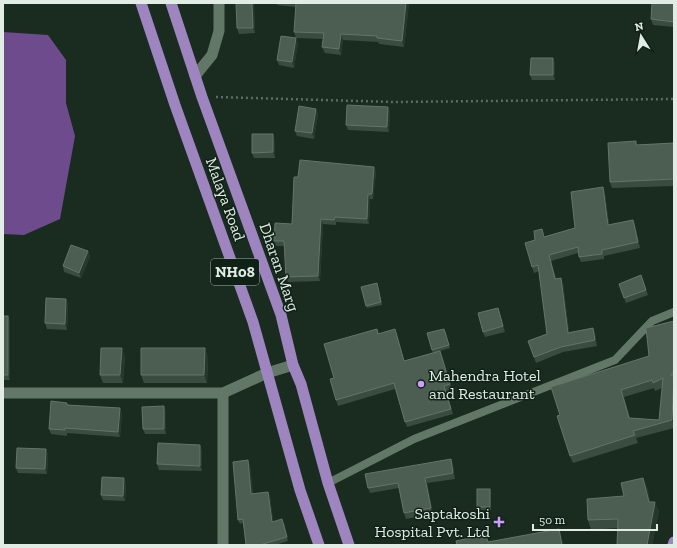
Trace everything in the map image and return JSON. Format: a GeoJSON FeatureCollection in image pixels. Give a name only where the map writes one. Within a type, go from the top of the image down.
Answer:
{"type":"FeatureCollection","features":[{"type":"Feature","properties":{"kind":"main road","name":"Malaya Road"},"geometry":{"type":"LineString","coordinates":[[141,3],[174,105],[253,322],[300,490],[319,545]]}},
{"type":"Feature","properties":{"kind":"main road","name":"Dharan Marg"},"geometry":{"type":"LineString","coordinates":[[171,3],[202,97],[281,315],[293,365],[301,384],[328,483],[349,545]]}},
{"type":"Feature","properties":{"kind":"street"},"geometry":{"type":"LineString","coordinates":[[195,76],[212,55],[219,31],[219,3]]}},
{"type":"Feature","properties":{"kind":"street"},"geometry":{"type":"LineString","coordinates":[[3,393],[223,393],[267,373],[293,365]]}},
{"type":"Feature","properties":{"kind":"street"},"geometry":{"type":"LineString","coordinates":[[223,393],[223,545]]}},
{"type":"Feature","properties":{"kind":"lane"},"geometry":{"type":"LineString","coordinates":[[328,483],[414,439],[615,360],[652,322],[674,312]]}},
{"type":"Feature","properties":{"kind":"path"},"geometry":{"type":"LineString","coordinates":[[202,97],[395,102],[674,99]]}},
{"type":"Feature","properties":{"kind":"shaded area"},"geometry":{"type":"Polygon","coordinates":[[[3,32],[48,35],[66,60],[66,103],[75,136],[60,219],[24,235],[3,234],[3,32]]]}},
{"type":"Feature","properties":{"kind":"building"},"geometry":{"type":"Polygon","coordinates":[[[236,3],[252,3],[253,28],[237,28],[236,3]]]}},
{"type":"Feature","properties":{"kind":"building"},"geometry":{"type":"Polygon","coordinates":[[[296,3],[406,3],[402,41],[377,38],[377,36],[341,34],[339,49],[322,47],[324,33],[294,32],[296,3]]]}},
{"type":"Feature","properties":{"kind":"building"},"geometry":{"type":"Polygon","coordinates":[[[652,3],[674,3],[674,22],[651,19],[652,3]]]}},
{"type":"Feature","properties":{"kind":"building"},"geometry":{"type":"Polygon","coordinates":[[[281,36],[296,38],[292,62],[277,60],[281,36]]]}},
{"type":"Feature","properties":{"kind":"building"},"geometry":{"type":"Polygon","coordinates":[[[531,58],[553,58],[553,75],[530,75],[531,58]]]}},
{"type":"Feature","properties":{"kind":"building"},"geometry":{"type":"Polygon","coordinates":[[[347,105],[388,107],[387,127],[346,125],[347,105]]]}},
{"type":"Feature","properties":{"kind":"building"},"geometry":{"type":"Polygon","coordinates":[[[299,106],[316,109],[312,133],[295,131],[299,106]]]}},
{"type":"Feature","properties":{"kind":"building"},"geometry":{"type":"Polygon","coordinates":[[[252,134],[273,134],[273,152],[252,153],[252,134]]]}},
{"type":"Feature","properties":{"kind":"building"},"geometry":{"type":"Polygon","coordinates":[[[636,141],[636,145],[674,143],[674,179],[610,182],[608,143],[636,141]]]}},
{"type":"Feature","properties":{"kind":"building"},"geometry":{"type":"Polygon","coordinates":[[[300,160],[374,167],[372,194],[368,194],[367,219],[335,217],[334,220],[321,219],[318,276],[286,277],[284,241],[274,241],[275,223],[292,224],[294,177],[298,177],[300,160]]]}},
{"type":"Feature","properties":{"kind":"building"},"geometry":{"type":"Polygon","coordinates":[[[603,187],[608,225],[633,220],[638,242],[602,250],[602,254],[579,257],[578,247],[549,255],[555,279],[561,278],[568,333],[593,328],[595,340],[561,347],[534,357],[528,341],[547,334],[538,265],[532,267],[525,243],[535,240],[534,231],[542,229],[544,237],[575,228],[571,192],[603,187]]]}},
{"type":"Feature","properties":{"kind":"building"},"geometry":{"type":"Polygon","coordinates":[[[71,245],[88,251],[79,273],[63,266],[71,245]]]}},
{"type":"Feature","properties":{"kind":"building"},"geometry":{"type":"Polygon","coordinates":[[[641,275],[646,290],[624,298],[619,284],[641,275]]]}},
{"type":"Feature","properties":{"kind":"building"},"geometry":{"type":"Polygon","coordinates":[[[377,283],[381,302],[366,306],[361,287],[377,283]]]}},
{"type":"Feature","properties":{"kind":"building"},"geometry":{"type":"Polygon","coordinates":[[[46,298],[66,299],[65,324],[45,323],[46,298]]]}},
{"type":"Feature","properties":{"kind":"building"},"geometry":{"type":"Polygon","coordinates":[[[498,308],[503,326],[483,332],[478,313],[498,308]]]}},
{"type":"Feature","properties":{"kind":"building"},"geometry":{"type":"Polygon","coordinates":[[[3,316],[8,316],[8,375],[3,375],[3,316]]]}},
{"type":"Feature","properties":{"kind":"building"},"geometry":{"type":"Polygon","coordinates":[[[674,321],[674,363],[673,373],[670,375],[674,375],[672,420],[633,431],[635,435],[570,456],[557,416],[560,415],[551,387],[649,356],[646,328],[674,321]],[[663,378],[653,383],[652,380],[621,390],[629,418],[659,420],[663,378]]]}},
{"type":"Feature","properties":{"kind":"building"},"geometry":{"type":"Polygon","coordinates":[[[377,329],[378,334],[395,329],[404,361],[440,351],[450,384],[444,386],[451,409],[405,422],[394,383],[336,400],[330,379],[334,378],[324,344],[377,329]]]}},
{"type":"Feature","properties":{"kind":"building"},"geometry":{"type":"Polygon","coordinates":[[[444,329],[449,345],[432,350],[427,333],[444,329]]]}},
{"type":"Feature","properties":{"kind":"building"},"geometry":{"type":"Polygon","coordinates":[[[101,348],[122,348],[120,375],[100,375],[101,348]]]}},
{"type":"Feature","properties":{"kind":"building"},"geometry":{"type":"Polygon","coordinates":[[[141,348],[205,348],[204,375],[141,375],[141,348]]]}},
{"type":"Feature","properties":{"kind":"building"},"geometry":{"type":"Polygon","coordinates":[[[51,401],[67,403],[67,405],[120,408],[118,432],[65,428],[65,430],[49,429],[51,401]]]}},
{"type":"Feature","properties":{"kind":"building"},"geometry":{"type":"Polygon","coordinates":[[[164,406],[164,429],[143,429],[142,407],[164,406]]]}},
{"type":"Feature","properties":{"kind":"building"},"geometry":{"type":"Polygon","coordinates":[[[158,443],[200,445],[200,466],[157,464],[158,443]]]}},
{"type":"Feature","properties":{"kind":"building"},"geometry":{"type":"Polygon","coordinates":[[[17,448],[46,449],[45,469],[16,468],[17,448]]]}},
{"type":"Feature","properties":{"kind":"building"},"geometry":{"type":"Polygon","coordinates":[[[451,459],[453,473],[425,478],[431,508],[404,513],[398,483],[368,488],[365,474],[451,459]]]}},
{"type":"Feature","properties":{"kind":"building"},"geometry":{"type":"Polygon","coordinates":[[[248,460],[251,494],[268,492],[272,522],[282,519],[287,537],[263,545],[246,545],[243,519],[238,520],[233,462],[248,460]]]}},
{"type":"Feature","properties":{"kind":"building"},"geometry":{"type":"Polygon","coordinates":[[[102,477],[124,478],[123,496],[101,495],[102,477]]]}},
{"type":"Feature","properties":{"kind":"building"},"geometry":{"type":"Polygon","coordinates":[[[643,478],[649,502],[655,502],[647,545],[617,545],[618,519],[588,520],[587,499],[624,496],[621,483],[643,478]]]}},
{"type":"Feature","properties":{"kind":"building"},"geometry":{"type":"Polygon","coordinates":[[[477,489],[490,489],[490,507],[477,507],[477,489]]]}},
{"type":"Feature","properties":{"kind":"building"},"geometry":{"type":"Polygon","coordinates":[[[559,529],[562,545],[457,545],[456,541],[486,535],[488,542],[559,529]]]}},
{"type":"Feature","properties":{"kind":"place","name":"Mahendra Hotel and Restaurant"},"geometry":{"type":"Point","coordinates":[421,384]}},
{"type":"Feature","properties":{"kind":"place","name":"Saptakoshi Hospital Pvt. Ltd"},"geometry":{"type":"Point","coordinates":[499,522]}}]}
